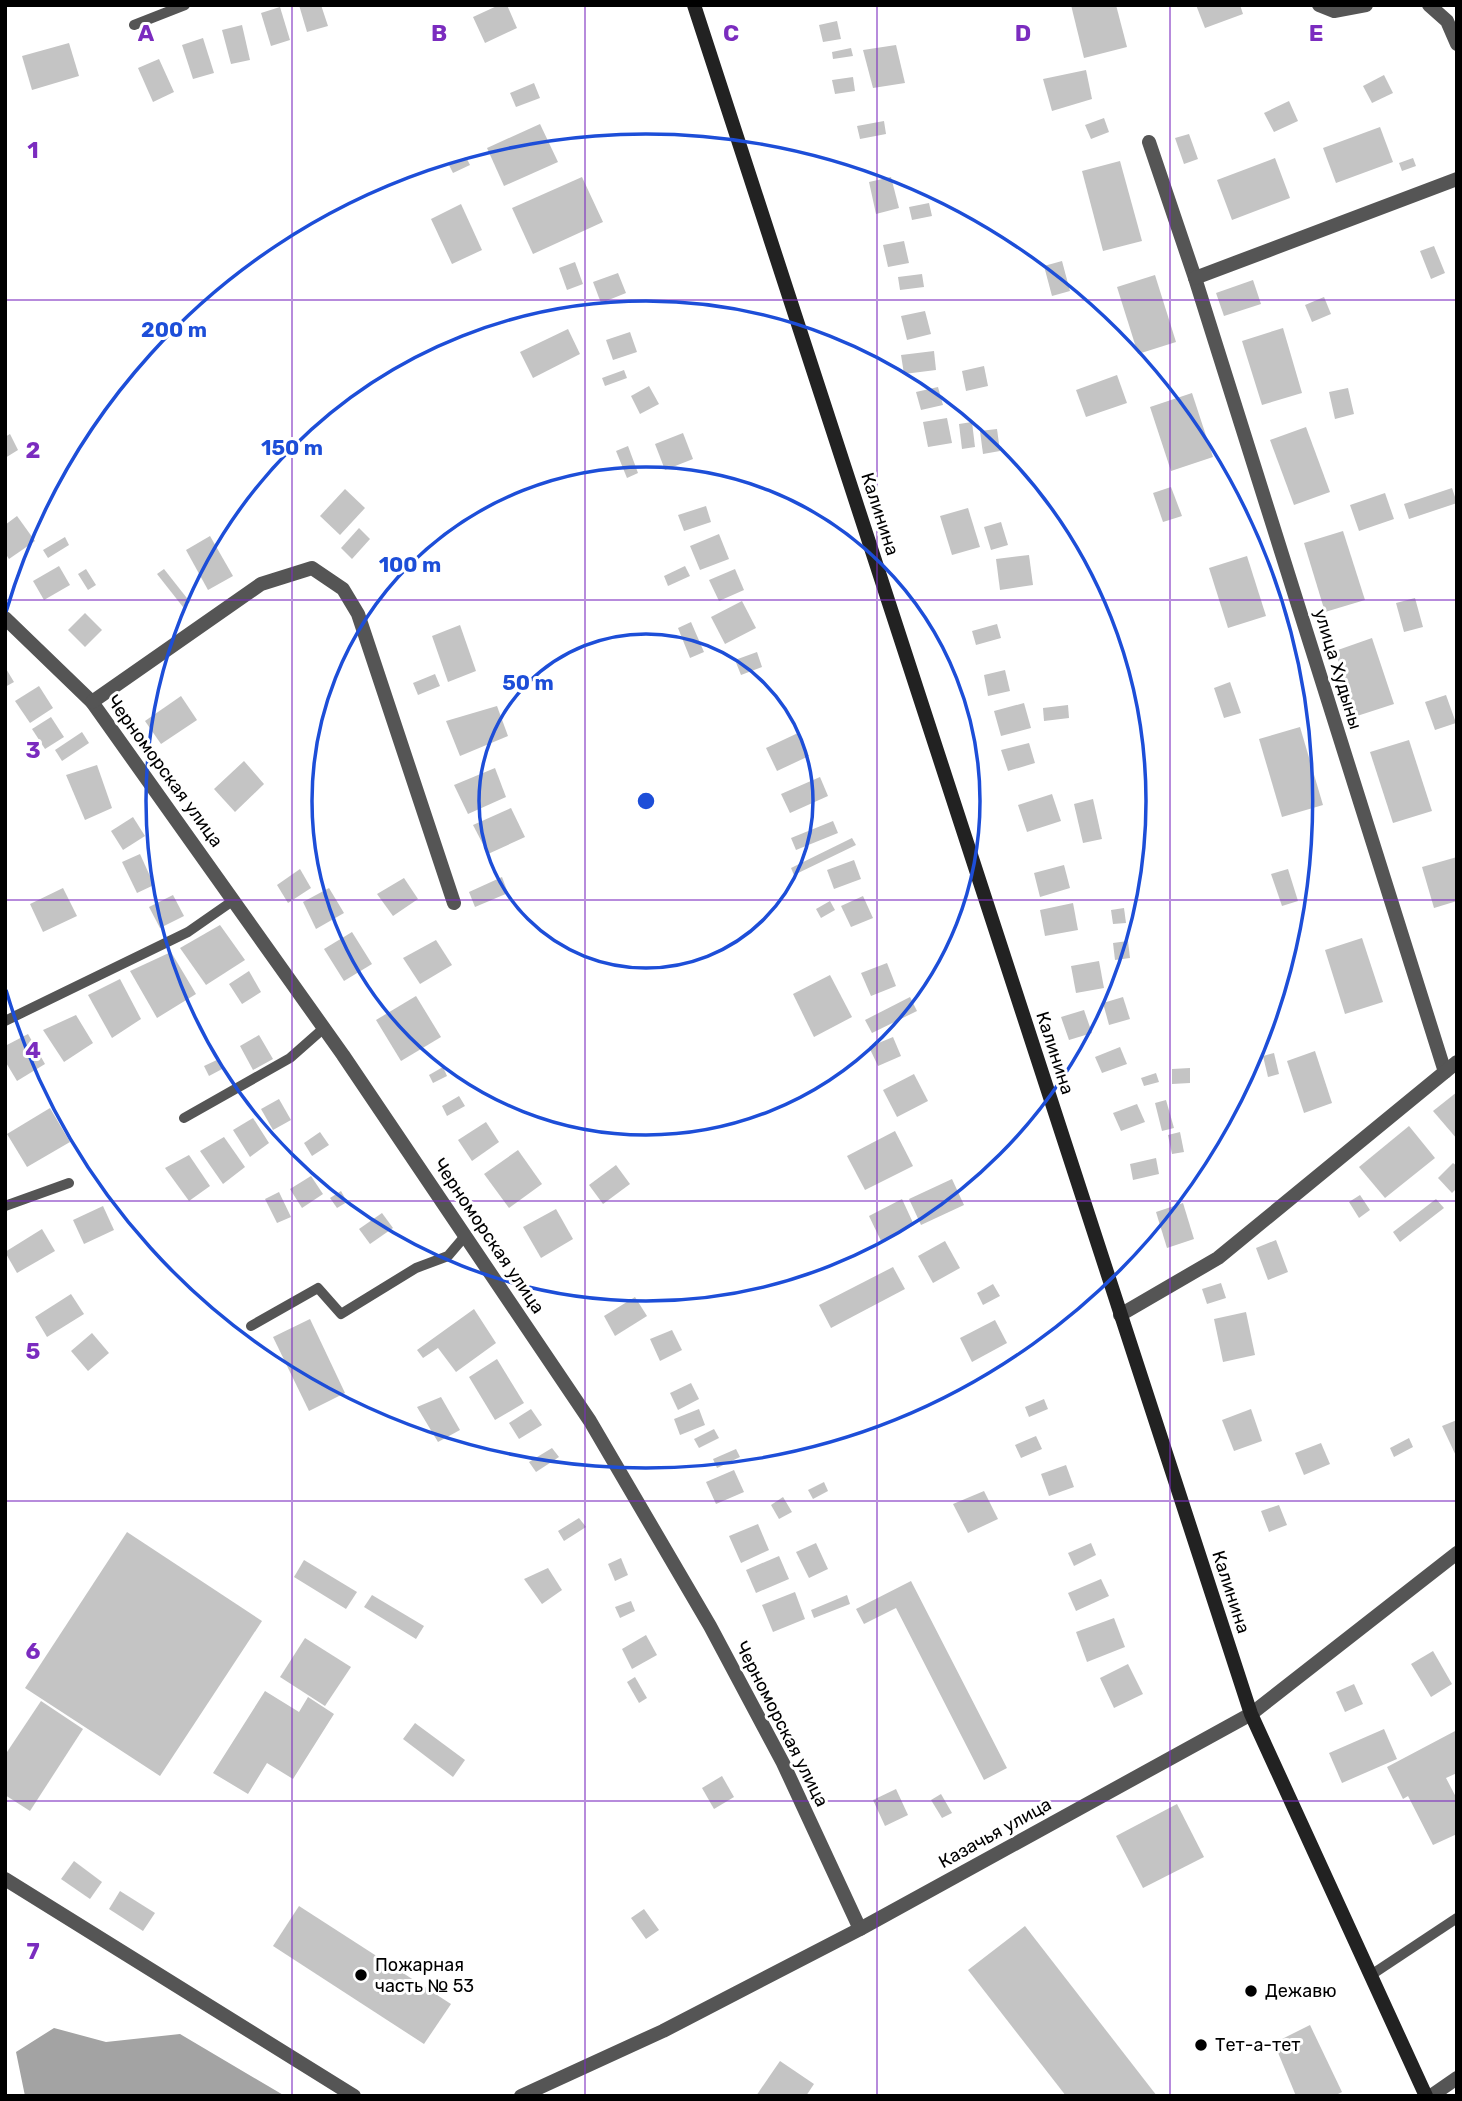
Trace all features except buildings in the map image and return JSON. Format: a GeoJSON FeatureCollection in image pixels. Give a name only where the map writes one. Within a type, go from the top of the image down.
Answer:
{"type":"FeatureCollection","features":[{"type":"Feature","properties":{"kind":"street","name":"Калинина"},"geometry":{"type":"LineString","coordinates":[[694,5],[1251,1714],[1429,2096]]}},
{"type":"Feature","properties":{"kind":"street"},"geometry":{"type":"LineString","coordinates":[[1320,5],[1334,11],[1366,5]]}},
{"type":"Feature","properties":{"kind":"street"},"geometry":{"type":"LineString","coordinates":[[1429,5],[1447,21],[1457,44]]}},
{"type":"Feature","properties":{"kind":"street","name":"улица Худыны"},"geometry":{"type":"LineString","coordinates":[[1149,142],[1195,278],[1445,1072]]}},
{"type":"Feature","properties":{"kind":"street"},"geometry":{"type":"LineString","coordinates":[[1195,278],[1457,179]]}},
{"type":"Feature","properties":{"kind":"street"},"geometry":{"type":"LineString","coordinates":[[92,702],[261,584],[312,568],[343,589],[358,614],[454,903]]}},
{"type":"Feature","properties":{"kind":"street","name":"Черноморская улица"},"geometry":{"type":"LineString","coordinates":[[7,624],[92,702],[324,1028],[590,1421],[710,1626],[783,1763],[860,1929]]}},
{"type":"Feature","properties":{"kind":"street"},"geometry":{"type":"LineString","coordinates":[[1121,1315],[1218,1258],[1457,1062]]}},
{"type":"Feature","properties":{"kind":"street","name":"Казачья улица"},"geometry":{"type":"LineString","coordinates":[[521,2096],[663,2031],[860,1929],[1251,1714],[1457,1553]]}},
{"type":"Feature","properties":{"kind":"street"},"geometry":{"type":"LineString","coordinates":[[5,1879],[354,2096]]}},
{"type":"Feature","properties":{"kind":"street"},"geometry":{"type":"LineString","coordinates":[[1429,2096],[1457,2078]]}},
{"type":"Feature","properties":{"kind":"lane"},"geometry":{"type":"LineString","coordinates":[[134,25],[184,5]]}},
{"type":"Feature","properties":{"kind":"lane"},"geometry":{"type":"LineString","coordinates":[[5,1021],[188,932],[234,900]]}},
{"type":"Feature","properties":{"kind":"lane"},"geometry":{"type":"LineString","coordinates":[[184,1118],[290,1058],[324,1028]]}},
{"type":"Feature","properties":{"kind":"lane"},"geometry":{"type":"LineString","coordinates":[[5,1206],[69,1183]]}},
{"type":"Feature","properties":{"kind":"lane"},"geometry":{"type":"LineString","coordinates":[[251,1326],[318,1288],[341,1314],[416,1268],[448,1256],[466,1236]]}},
{"type":"Feature","properties":{"kind":"lane"},"geometry":{"type":"LineString","coordinates":[[1371,1975],[1457,1918]]}},
{"type":"Feature","properties":{"kind":"shaded area"},"geometry":{"type":"Polygon","coordinates":[[[54,2028],[106,2042],[180,2034],[285,2096],[25,2096],[16,2052],[54,2028]]]}},
{"type":"Feature","properties":{"kind":"place","name":"Пожарная часть № 53"},"geometry":{"type":"Point","coordinates":[361,1975]}},
{"type":"Feature","properties":{"kind":"place","name":"Дежавю"},"geometry":{"type":"Point","coordinates":[1251,1991]}},
{"type":"Feature","properties":{"kind":"place","name":"Тет-а-тет"},"geometry":{"type":"Point","coordinates":[1201,2045]}}]}
